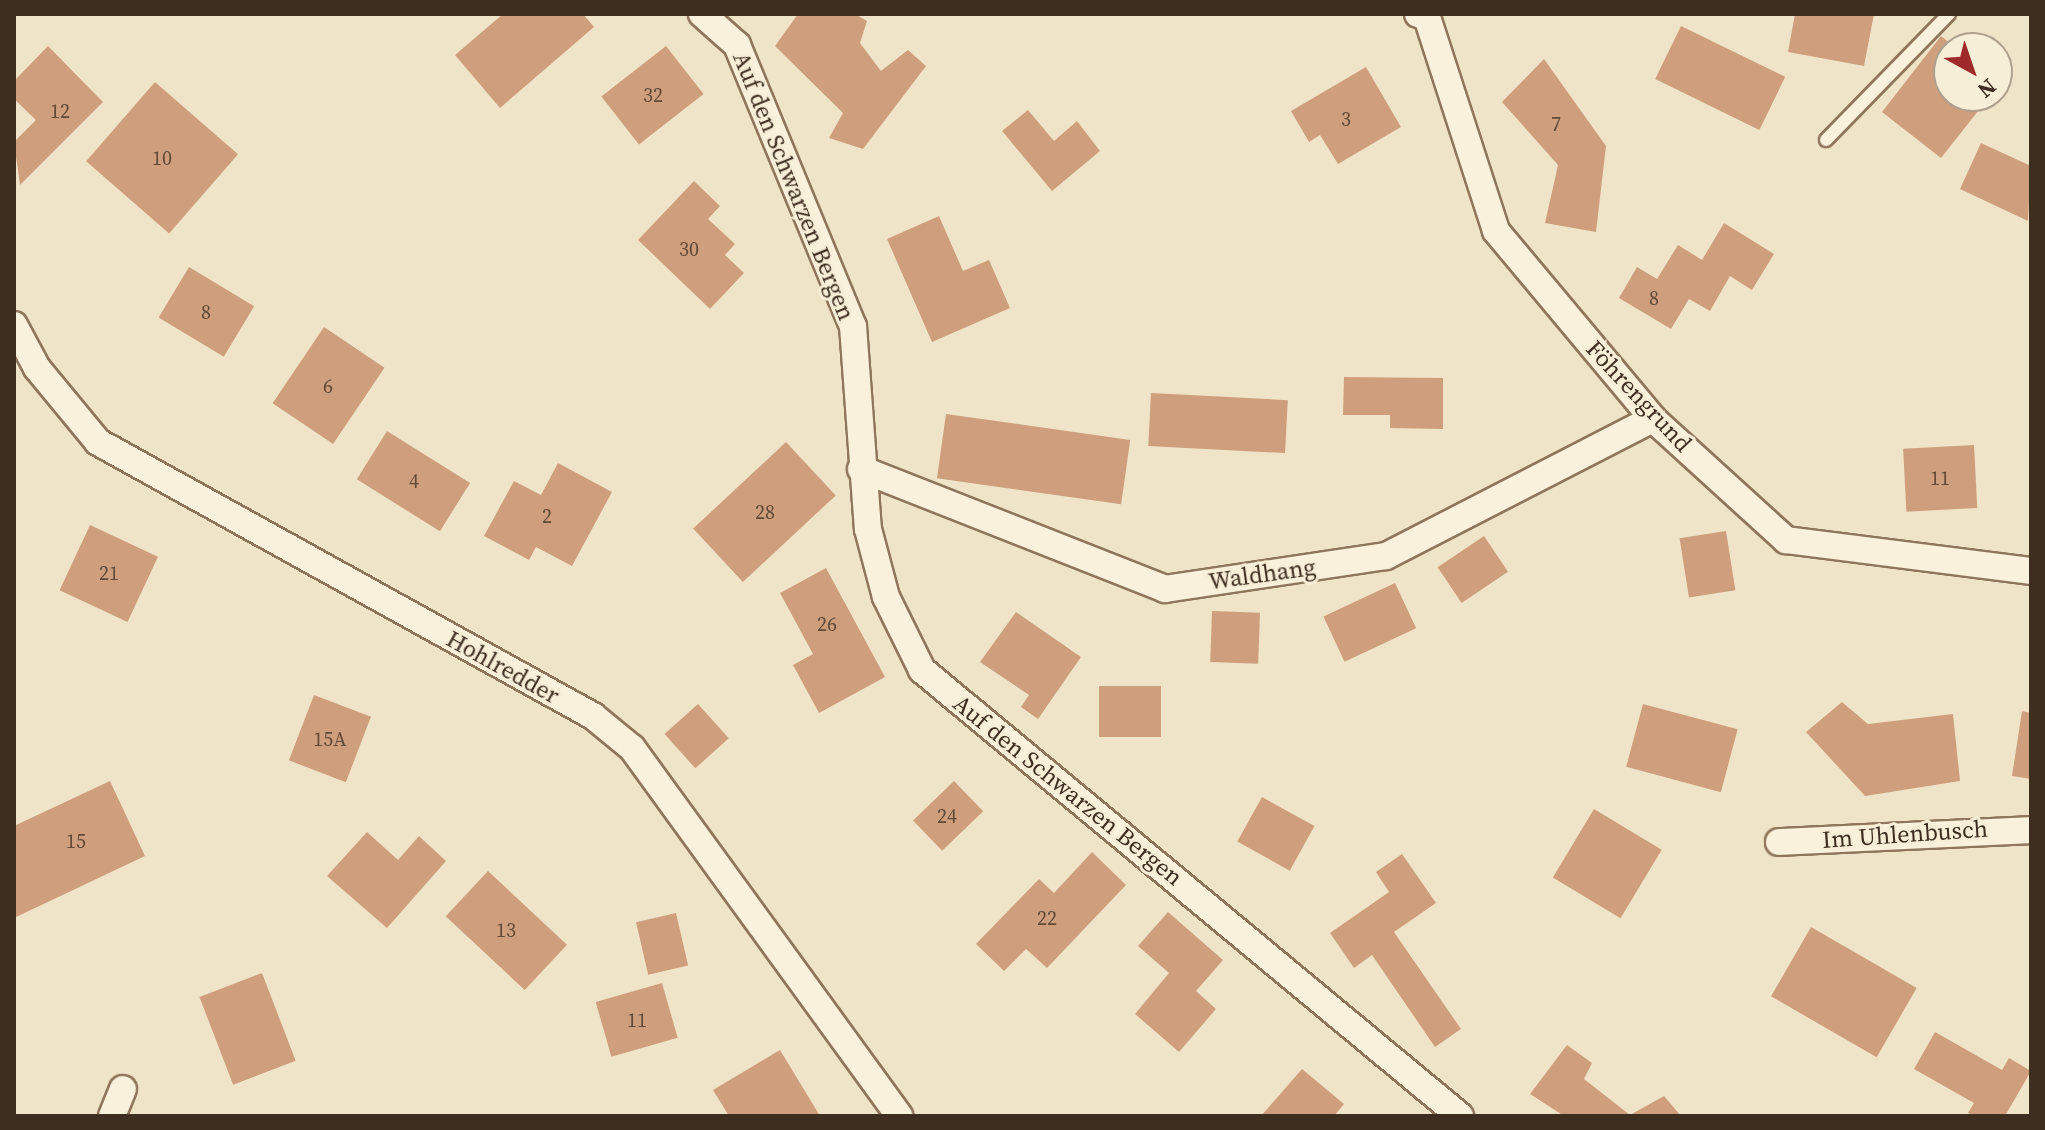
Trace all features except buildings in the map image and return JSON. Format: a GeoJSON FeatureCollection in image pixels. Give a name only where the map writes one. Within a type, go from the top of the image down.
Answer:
{"type":"FeatureCollection","features":[{"type":"Feature","properties":{"kind":"street","name":"Auf den Schwarzen Bergen"},"geometry":{"type":"LineString","coordinates":[[702,14],[737,45],[853,326],[861,469],[886,597],[922,670],[1460,1116]]}},
{"type":"Feature","properties":{"kind":"street","name":"Föhrengrund"},"geometry":{"type":"LineString","coordinates":[[1418,14],[1427,17],[1496,231],[1653,419],[1786,540],[2031,571]]}},
{"type":"Feature","properties":{"kind":"street","name":"Hohlredder"},"geometry":{"type":"LineString","coordinates":[[14,325],[37,368],[98,442],[593,716],[632,748],[899,1116]]}},
{"type":"Feature","properties":{"kind":"street","name":"Waldhang"},"geometry":{"type":"LineString","coordinates":[[861,469],[1165,589],[1386,556],[1653,419]]}},
{"type":"Feature","properties":{"kind":"street","name":"Im Uhlenbusch"},"geometry":{"type":"LineString","coordinates":[[1779,842],[2031,830]]}},
{"type":"Feature","properties":{"kind":"street"},"geometry":{"type":"LineString","coordinates":[[112,1116],[123,1089]]}},
{"type":"Feature","properties":{"kind":"lane"},"geometry":{"type":"LineString","coordinates":[[1826,140],[1949,14]]}}]}
